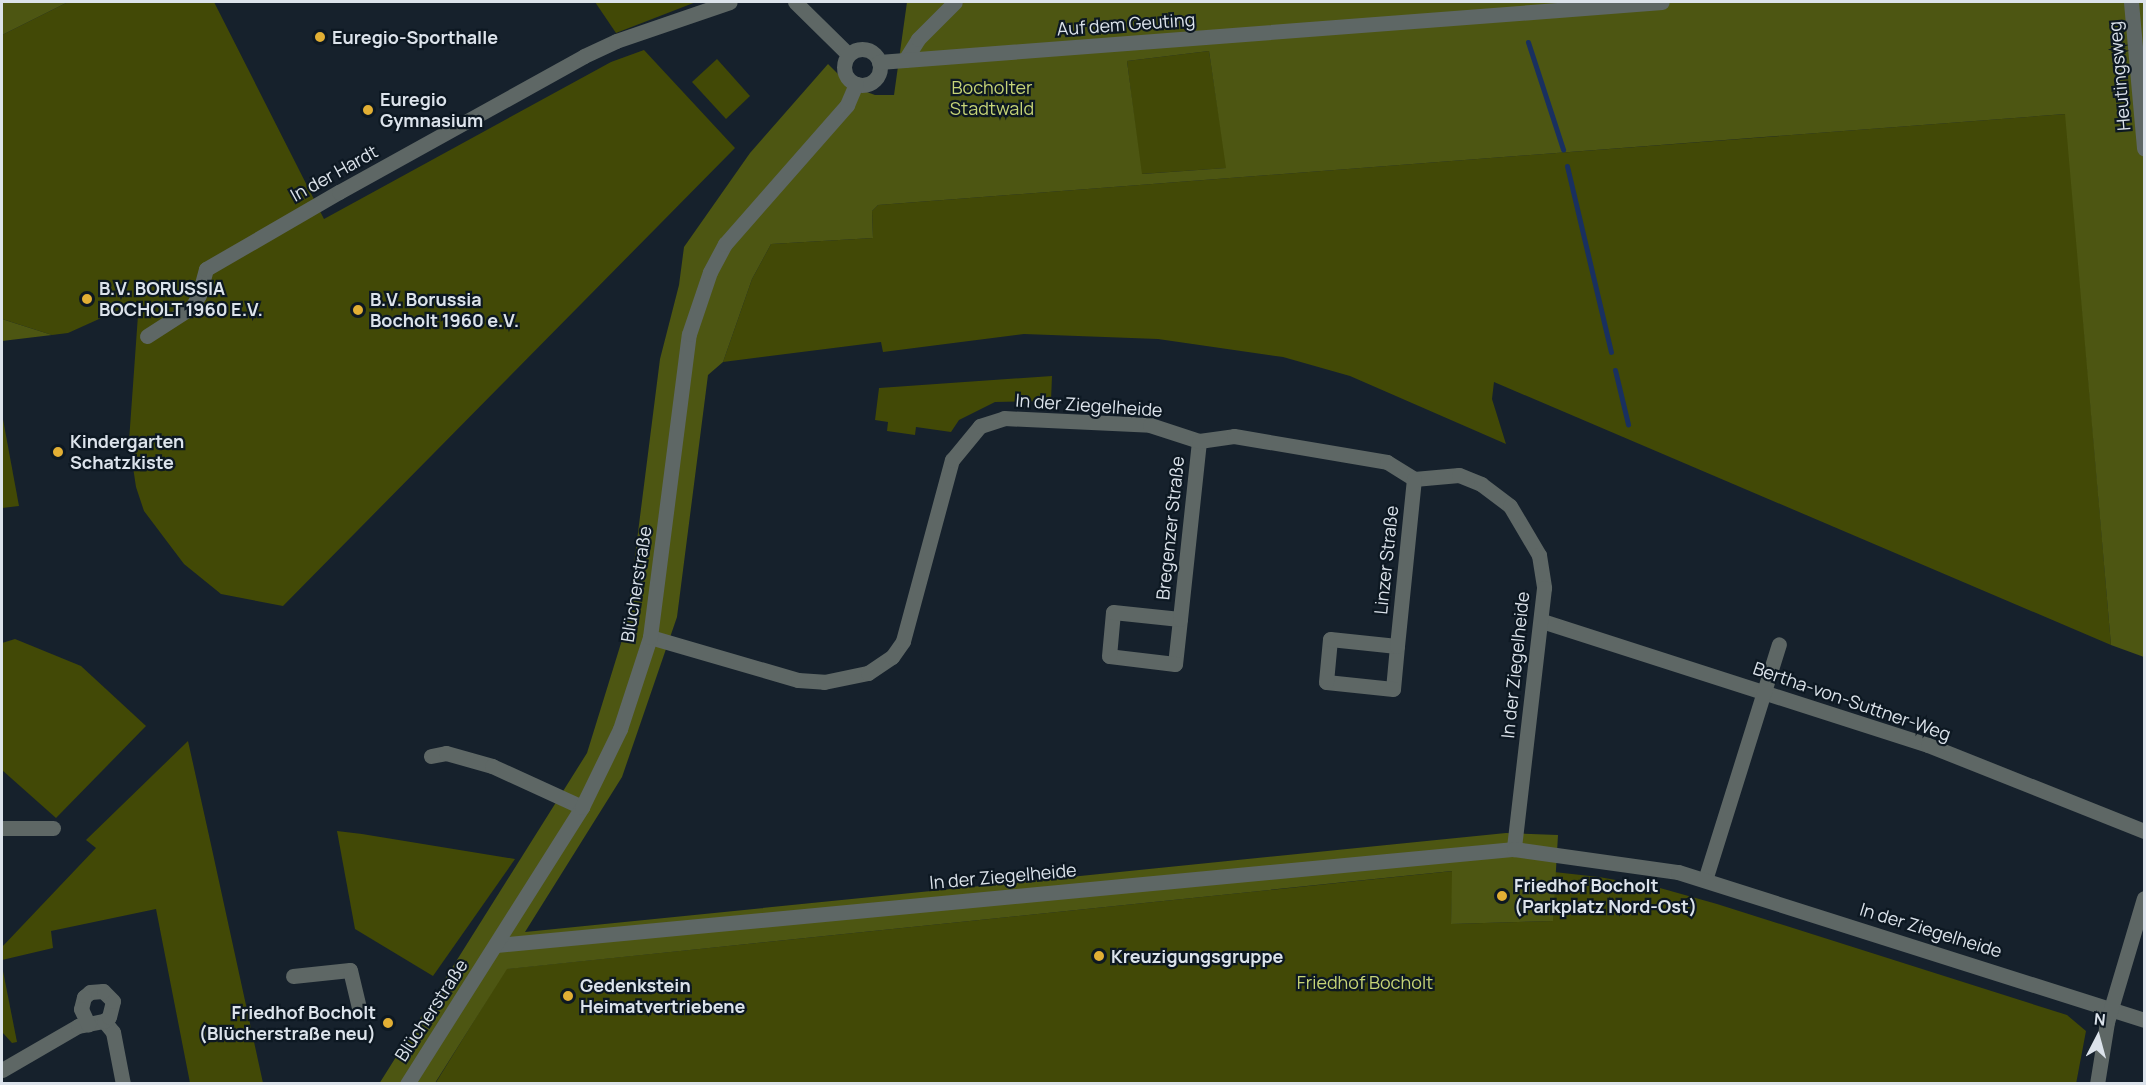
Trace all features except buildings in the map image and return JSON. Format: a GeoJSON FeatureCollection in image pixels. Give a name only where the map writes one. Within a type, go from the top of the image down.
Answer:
{"type":"FeatureCollection","features":[{"type":"Feature","properties":{"kind":"street","name":"In der Hardt"},"geometry":{"type":"LineString","coordinates":[[147,336],[192,307],[199,295],[206,268],[584,56],[616,40],[730,2]]}},
{"type":"Feature","properties":{"kind":"street"},"geometry":{"type":"LineString","coordinates":[[795,2],[848,54]]}},
{"type":"Feature","properties":{"kind":"street"},"geometry":{"type":"LineString","coordinates":[[905,60],[918,39],[955,2]]}},
{"type":"Feature","properties":{"kind":"street","name":"Auf dem Geuting"},"geometry":{"type":"LineString","coordinates":[[879,62],[1662,2]]}},
{"type":"Feature","properties":{"kind":"street","name":"Heutingsweg"},"geometry":{"type":"LineString","coordinates":[[2132,2],[2145,148]]}},
{"type":"Feature","properties":{"kind":"street"},"geometry":{"type":"LineString","coordinates":[[865,49],[879,62],[879,72],[873,82],[856,84],[844,72],[848,54],[865,49]]}},
{"type":"Feature","properties":{"kind":"street","name":"Blücherstraße"},"geometry":{"type":"LineString","coordinates":[[407,1083],[582,807],[620,729],[650,637],[681,381],[698,302],[724,244],[847,105],[856,84]]}},
{"type":"Feature","properties":{"kind":"street","name":"In der Ziegelheide"},"geometry":{"type":"LineString","coordinates":[[650,637],[798,680],[824,682],[868,673],[892,657],[903,641],[952,460],[981,426],[1004,418],[1139,424],[1199,441],[1234,436],[1387,462],[1414,479],[1459,476],[1481,484],[1510,506],[1539,555],[1544,588],[1514,849]]}},
{"type":"Feature","properties":{"kind":"street","name":"Bregenzer Straße"},"geometry":{"type":"LineString","coordinates":[[1180,619],[1113,612],[1109,657],[1175,663],[1180,619],[1199,441]]}},
{"type":"Feature","properties":{"kind":"street","name":"Linzer Straße"},"geometry":{"type":"LineString","coordinates":[[1397,646],[1330,639],[1326,682],[1393,689],[1414,479]]}},
{"type":"Feature","properties":{"kind":"street","name":"Bertha-von-Suttner-Weg"},"geometry":{"type":"LineString","coordinates":[[1542,621],[1928,745],[2145,831]]}},
{"type":"Feature","properties":{"kind":"street"},"geometry":{"type":"LineString","coordinates":[[1705,880],[1779,644]]}},
{"type":"Feature","properties":{"kind":"street"},"geometry":{"type":"LineString","coordinates":[[431,756],[446,753],[492,766],[582,807]]}},
{"type":"Feature","properties":{"kind":"street"},"geometry":{"type":"LineString","coordinates":[[2,828],[53,828]]}},
{"type":"Feature","properties":{"kind":"street","name":"In der Ziegelheide"},"geometry":{"type":"LineString","coordinates":[[496,945],[1514,849],[1648,865],[1705,880],[2145,1020]]}},
{"type":"Feature","properties":{"kind":"street"},"geometry":{"type":"LineString","coordinates":[[2097,1083],[2111,1009],[2145,898]]}},
{"type":"Feature","properties":{"kind":"street"},"geometry":{"type":"LineString","coordinates":[[293,976],[350,970],[360,1012]]}},
{"type":"Feature","properties":{"kind":"street"},"geometry":{"type":"LineString","coordinates":[[2,1070],[78,1026],[104,1021],[112,1013],[113,1001],[106,993],[95,990],[81,1002],[88,1024]]}},
{"type":"Feature","properties":{"kind":"street"},"geometry":{"type":"LineString","coordinates":[[104,1021],[113,1032],[123,1083]]}},
{"type":"Feature","properties":{"kind":"green space"},"geometry":{"type":"Polygon","coordinates":[[[2,2],[68,2],[2,35],[2,2]]]}},
{"type":"Feature","properties":{"kind":"green space","name":"B.V. Borussia Bocholt 1960 e.V."},"geometry":{"type":"Polygon","coordinates":[[[68,2],[214,2],[324,219],[611,62],[644,50],[735,148],[283,606],[221,594],[184,564],[144,511],[136,487],[129,441],[139,301],[68,333],[52,335],[2,319],[2,35],[68,2]]]}},
{"type":"Feature","properties":{"kind":"green space"},"geometry":{"type":"Polygon","coordinates":[[[595,2],[696,2],[616,33],[595,2]]]}},
{"type":"Feature","properties":{"kind":"green space","name":"Bocholter Stadtwald"},"geometry":{"type":"Polygon","coordinates":[[[907,2],[2144,2],[2144,657],[2111,645],[2065,114],[878,205],[872,211],[873,238],[771,244],[752,279],[723,362],[708,375],[677,617],[622,777],[525,932],[1506,833],[1558,835],[1553,921],[1451,924],[1452,871],[507,969],[435,1083],[379,1084],[587,753],[626,627],[660,359],[679,285],[684,247],[750,153],[828,64],[850,86],[875,95],[894,95],[907,2]],[[1209,51],[1127,61],[1142,174],[1226,168],[1209,51]]]}},
{"type":"Feature","properties":{"kind":"green space"},"geometry":{"type":"Polygon","coordinates":[[[1209,51],[1227,168],[1141,174],[1127,61],[1209,51]]]}},
{"type":"Feature","properties":{"kind":"green space"},"geometry":{"type":"Polygon","coordinates":[[[717,59],[750,96],[726,119],[692,82],[717,59]]]}},
{"type":"Feature","properties":{"kind":"green space"},"geometry":{"type":"Polygon","coordinates":[[[2066,114],[2111,645],[1494,382],[1492,399],[1506,444],[1350,376],[1283,357],[1158,339],[1024,334],[883,352],[881,342],[723,362],[752,279],[771,244],[873,238],[872,211],[878,205],[2066,114]]]}},
{"type":"Feature","properties":{"kind":"green space"},"geometry":{"type":"Polygon","coordinates":[[[2,319],[8,321],[52,335],[2,341],[2,319]]]}},
{"type":"Feature","properties":{"kind":"green space"},"geometry":{"type":"Polygon","coordinates":[[[1052,376],[1051,401],[995,402],[959,420],[951,432],[916,427],[915,435],[887,431],[888,422],[875,420],[879,388],[1052,376]]]}},
{"type":"Feature","properties":{"kind":"green space"},"geometry":{"type":"Polygon","coordinates":[[[2,414],[19,506],[2,508],[2,414]]]}},
{"type":"Feature","properties":{"kind":"green space"},"geometry":{"type":"Polygon","coordinates":[[[15,639],[81,666],[146,726],[56,818],[2,770],[2,643],[15,639]]]}},
{"type":"Feature","properties":{"kind":"green space"},"geometry":{"type":"Polygon","coordinates":[[[188,741],[263,1083],[190,1083],[156,909],[51,931],[53,948],[2,960],[2,947],[96,848],[86,840],[188,741]]]}},
{"type":"Feature","properties":{"kind":"green space"},"geometry":{"type":"Polygon","coordinates":[[[337,831],[515,859],[433,976],[355,929],[337,831]]]}},
{"type":"Feature","properties":{"kind":"green space","name":"Friedhof Bocholt"},"geometry":{"type":"Polygon","coordinates":[[[1453,871],[1451,924],[1553,921],[1554,872],[1599,877],[1660,888],[1717,904],[2067,1015],[2086,1031],[2076,1084],[435,1084],[506,969],[1453,871]]]}},
{"type":"Feature","properties":{"kind":"green space"},"geometry":{"type":"Polygon","coordinates":[[[2,966],[17,1042],[12,1043],[2,1032],[2,966]]]}},
{"type":"Feature","properties":{"kind":"waterway"},"geometry":{"type":"LineString","coordinates":[[1528,42],[1563,149]]}},
{"type":"Feature","properties":{"kind":"waterway"},"geometry":{"type":"LineString","coordinates":[[1567,166],[1611,352]]}},
{"type":"Feature","properties":{"kind":"waterway"},"geometry":{"type":"LineString","coordinates":[[1615,370],[1628,424]]}},
{"type":"Feature","properties":{"kind":"place","name":"Euregio-Sporthalle"},"geometry":{"type":"Point","coordinates":[320,37]}},
{"type":"Feature","properties":{"kind":"place","name":"Euregio Gymnasium"},"geometry":{"type":"Point","coordinates":[368,110]}},
{"type":"Feature","properties":{"kind":"place","name":"B.V. BORUSSIA BOCHOLT 1960 E.V."},"geometry":{"type":"Point","coordinates":[87,299]}},
{"type":"Feature","properties":{"kind":"place","name":"B.V. Borussia Bocholt 1960 e.V."},"geometry":{"type":"Point","coordinates":[358,310]}},
{"type":"Feature","properties":{"kind":"place","name":"Kindergarten Schatzkiste"},"geometry":{"type":"Point","coordinates":[58,452]}},
{"type":"Feature","properties":{"kind":"place","name":"Friedhof Bocholt (Parkplatz Nord-Ost)"},"geometry":{"type":"Point","coordinates":[1502,896]}},
{"type":"Feature","properties":{"kind":"place","name":"Kreuzigungsgruppe"},"geometry":{"type":"Point","coordinates":[1099,956]}},
{"type":"Feature","properties":{"kind":"place","name":"Gedenkstein Heimatvertriebene"},"geometry":{"type":"Point","coordinates":[568,996]}},
{"type":"Feature","properties":{"kind":"place","name":"Friedhof Bocholt (Blücherstraße neu)"},"geometry":{"type":"Point","coordinates":[388,1023]}}]}
